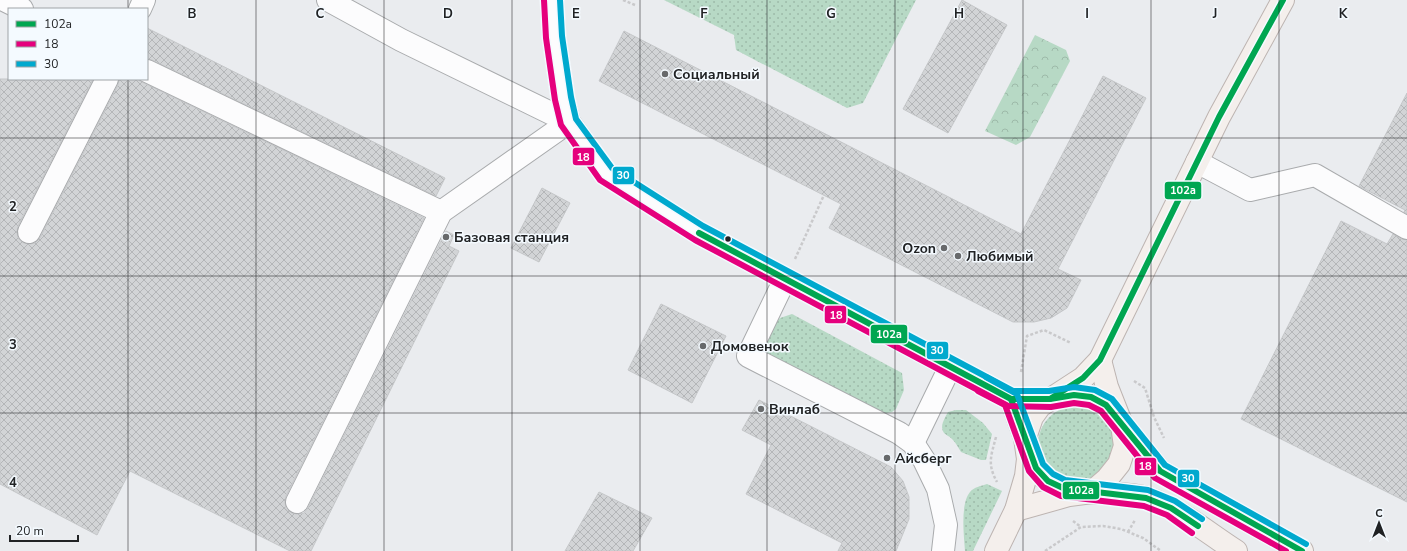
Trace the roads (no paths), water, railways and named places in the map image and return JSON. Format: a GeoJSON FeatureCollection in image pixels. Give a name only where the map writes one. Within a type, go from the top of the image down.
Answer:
{"type":"FeatureCollection","features":[{"type":"Feature","properties":{"kind":"main road"},"geometry":{"type":"LineString","coordinates":[[996,551],[1016,510],[1026,476],[1028,459],[1025,438],[1032,417],[1040,406],[1083,378],[1100,360],[1219,117],[1282,0]]}},
{"type":"Feature","properties":{"kind":"main road"},"geometry":{"type":"LineString","coordinates":[[1016,510],[1069,495],[1092,492],[1107,479],[1119,464],[1125,446],[1122,425],[1107,388],[1100,360]]}},
{"type":"Feature","properties":{"kind":"main road"},"geometry":{"type":"LineString","coordinates":[[1050,400],[1074,395],[1091,397],[1106,405],[1160,471],[1302,551]]}},
{"type":"Feature","properties":{"kind":"main road"},"geometry":{"type":"LineString","coordinates":[[1025,438],[1036,468],[1048,481],[1063,488],[1146,498],[1170,508],[1236,551]]}},
{"type":"Feature","properties":{"kind":"street"},"geometry":{"type":"LineString","coordinates":[[4,0],[20,8]]}},
{"type":"Feature","properties":{"kind":"street"},"geometry":{"type":"LineString","coordinates":[[328,0],[401,40],[569,122]]}},
{"type":"Feature","properties":{"kind":"street"},"geometry":{"type":"LineString","coordinates":[[552,0],[554,37],[563,99],[569,122],[606,174],[699,233],[1011,399],[1050,400]]}},
{"type":"Feature","properties":{"kind":"street"},"geometry":{"type":"LineString","coordinates":[[148,71],[441,212]]}},
{"type":"Feature","properties":{"kind":"street"},"geometry":{"type":"LineString","coordinates":[[29,232],[106,80]]}},
{"type":"Feature","properties":{"kind":"street"},"geometry":{"type":"LineString","coordinates":[[297,502],[441,212],[569,122]]}},
{"type":"Feature","properties":{"kind":"street"},"geometry":{"type":"LineString","coordinates":[[1197,162],[1250,190],[1315,175],[1407,228]]}},
{"type":"Feature","properties":{"kind":"street"},"geometry":{"type":"LineString","coordinates":[[785,279],[748,356],[899,433],[913,443],[924,460],[938,488],[946,525],[942,551]]}},
{"type":"Feature","properties":{"kind":"street"},"geometry":{"type":"LineString","coordinates":[[913,443],[950,367]]}},
{"type":"Feature","properties":{"kind":"street"},"geometry":{"type":"LineString","coordinates":[[1011,399],[1025,438]]}},
{"type":"Feature","properties":{"kind":"place","name":"Социальный"},"geometry":{"type":"Point","coordinates":[665,74]}},
{"type":"Feature","properties":{"kind":"place","name":"Базовая станция"},"geometry":{"type":"Point","coordinates":[446,237]}},
{"type":"Feature","properties":{"kind":"place","name":"Ozon"},"geometry":{"type":"Point","coordinates":[944,248]}},
{"type":"Feature","properties":{"kind":"place","name":"Любимый"},"geometry":{"type":"Point","coordinates":[958,256]}},
{"type":"Feature","properties":{"kind":"place","name":"Домовенок"},"geometry":{"type":"Point","coordinates":[703,346]}},
{"type":"Feature","properties":{"kind":"place","name":"Винлаб"},"geometry":{"type":"Point","coordinates":[761,409]}},
{"type":"Feature","properties":{"kind":"place","name":"Айсберг"},"geometry":{"type":"Point","coordinates":[887,458]}}]}
